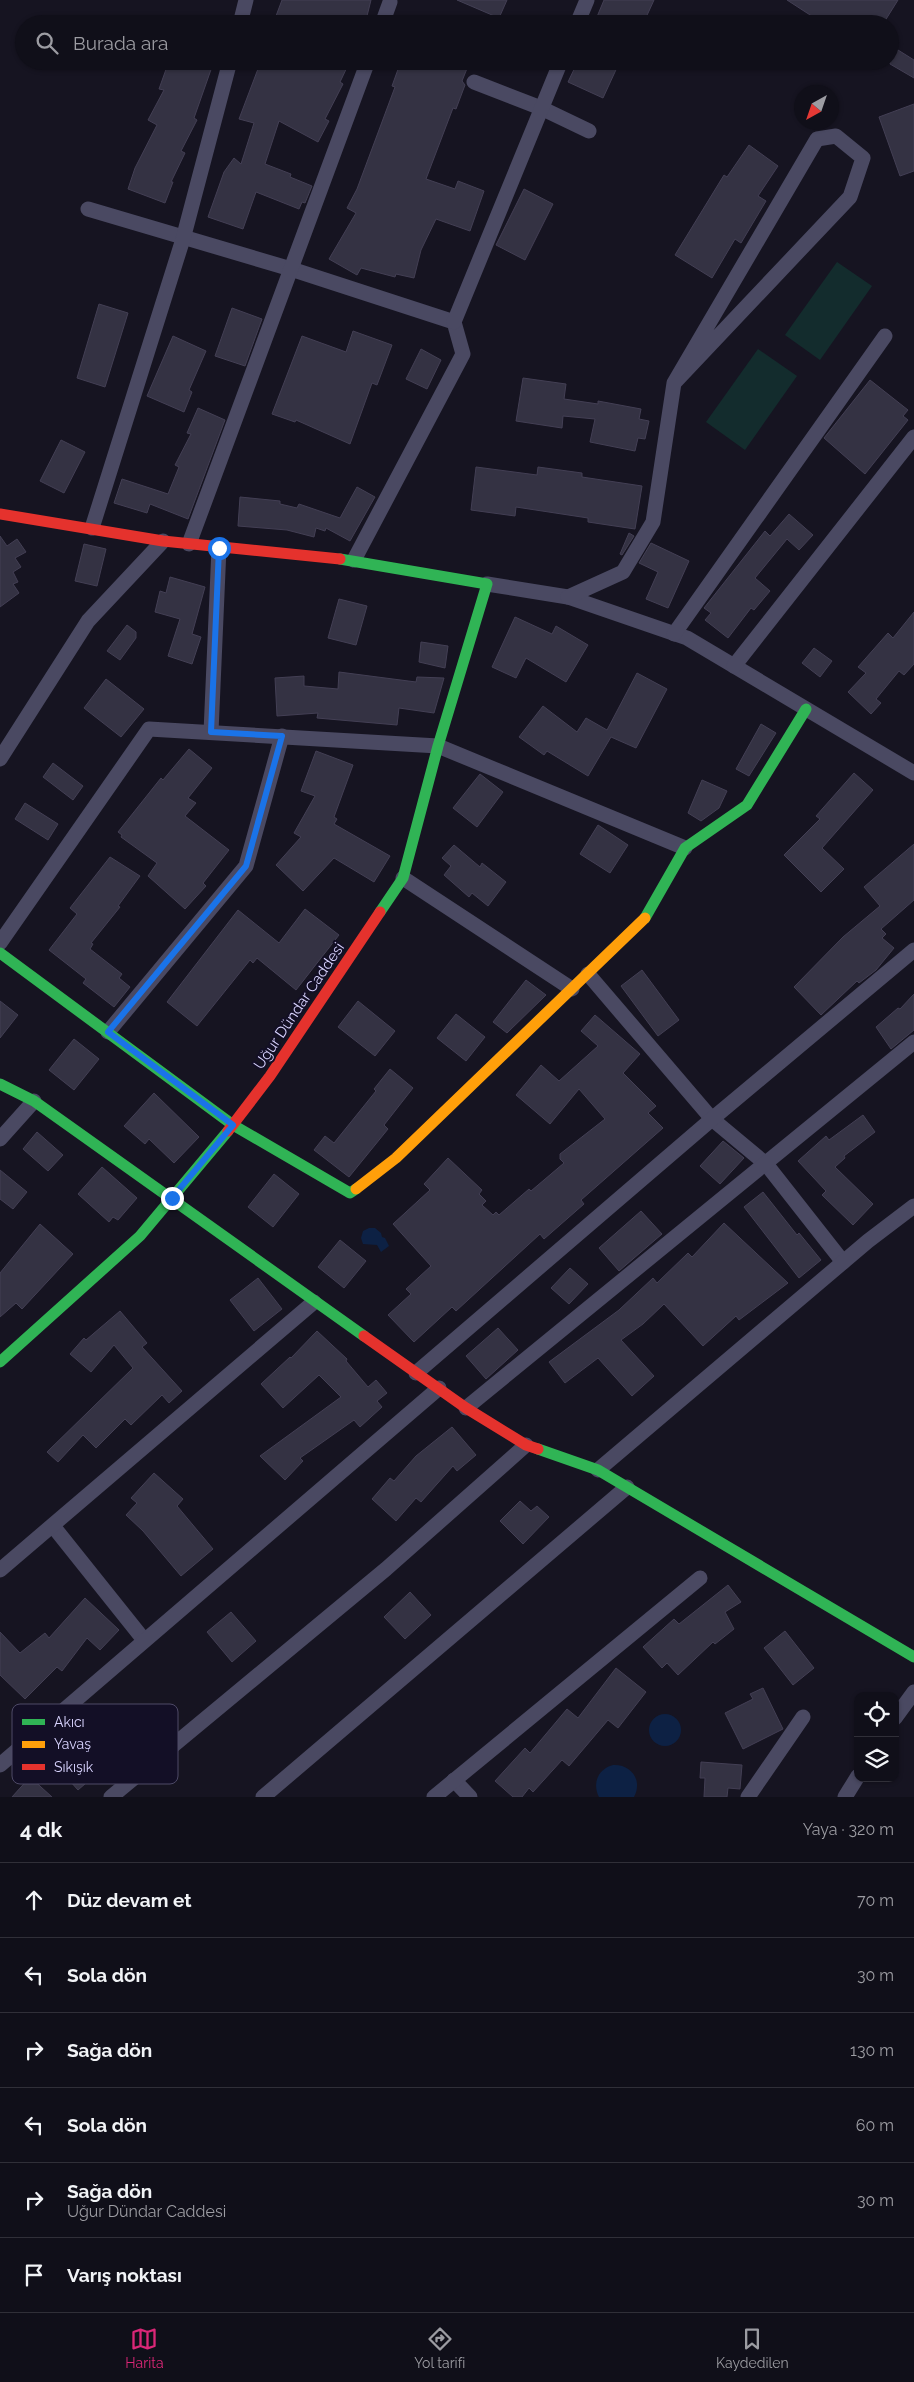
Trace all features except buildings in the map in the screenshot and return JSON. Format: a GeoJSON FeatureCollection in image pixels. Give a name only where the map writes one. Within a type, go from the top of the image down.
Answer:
{"type":"FeatureCollection","features":[{"type":"Feature","properties":{"kind":"street"},"geometry":{"type":"LineString","coordinates":[[242,15],[246,0]]}},
{"type":"Feature","properties":{"kind":"street"},"geometry":{"type":"LineString","coordinates":[[581,15],[587,0]]}},
{"type":"Feature","properties":{"kind":"street"},"geometry":{"type":"LineString","coordinates":[[385,15],[390,2]]}},
{"type":"Feature","properties":{"kind":"street"},"geometry":{"type":"LineString","coordinates":[[92,528],[183,239],[228,70]]}},
{"type":"Feature","properties":{"kind":"street"},"geometry":{"type":"LineString","coordinates":[[189,544],[365,70]]}},
{"type":"Feature","properties":{"kind":"street"},"geometry":{"type":"LineString","coordinates":[[354,560],[463,354],[454,322],[557,70]]}},
{"type":"Feature","properties":{"kind":"street"},"geometry":{"type":"LineString","coordinates":[[474,82],[541,108],[589,131]]}},
{"type":"Feature","properties":{"kind":"street"},"geometry":{"type":"LineString","coordinates":[[568,597],[624,572],[653,522],[674,383],[817,139],[836,136],[863,158],[850,197],[674,383]]}},
{"type":"Feature","properties":{"kind":"street"},"geometry":{"type":"LineString","coordinates":[[88,209],[183,239],[291,269],[454,322]]}},
{"type":"Feature","properties":{"kind":"street"},"geometry":{"type":"LineString","coordinates":[[674,634],[885,336]]}},
{"type":"Feature","properties":{"kind":"street"},"geometry":{"type":"LineString","coordinates":[[734,666],[914,437]]}},
{"type":"Feature","properties":{"kind":"street"},"geometry":{"type":"LineString","coordinates":[[0,514],[163,541],[354,560],[568,597],[687,638],[914,773]]}},
{"type":"Feature","properties":{"kind":"street"},"geometry":{"type":"LineString","coordinates":[[0,760],[88,621],[163,541]]}},
{"type":"Feature","properties":{"kind":"street"},"geometry":{"type":"LineString","coordinates":[[211,732],[219,548]]}},
{"type":"Feature","properties":{"kind":"street","name":"Uğur Dündar Caddesi"},"geometry":{"type":"LineString","coordinates":[[0,1362],[140,1236],[233,1125],[270,1076],[403,878],[438,746],[487,584]]}},
{"type":"Feature","properties":{"kind":"street"},"geometry":{"type":"LineString","coordinates":[[0,953],[233,1125],[350,1194],[396,1158],[644,920],[685,848],[747,805],[806,709]]}},
{"type":"Feature","properties":{"kind":"street"},"geometry":{"type":"LineString","coordinates":[[0,943],[149,729],[438,746],[685,848]]}},
{"type":"Feature","properties":{"kind":"street"},"geometry":{"type":"LineString","coordinates":[[108,1032],[246,866],[282,736]]}},
{"type":"Feature","properties":{"kind":"street"},"geometry":{"type":"LineString","coordinates":[[403,878],[572,989]]}},
{"type":"Feature","properties":{"kind":"street"},"geometry":{"type":"LineString","coordinates":[[416,1373],[712,1119],[914,950]]}},
{"type":"Feature","properties":{"kind":"street"},"geometry":{"type":"LineString","coordinates":[[588,974],[712,1119],[766,1164],[843,1262]]}},
{"type":"Feature","properties":{"kind":"street"},"geometry":{"type":"LineString","coordinates":[[466,1408],[914,1042]]}},
{"type":"Feature","properties":{"kind":"street"},"geometry":{"type":"LineString","coordinates":[[0,1084],[34,1101],[172,1198],[314,1302],[466,1408],[526,1446],[598,1470],[914,1657]]}},
{"type":"Feature","properties":{"kind":"street"},"geometry":{"type":"LineString","coordinates":[[0,1139],[34,1101]]}},
{"type":"Feature","properties":{"kind":"street"},"geometry":{"type":"LineString","coordinates":[[598,1470],[843,1262],[914,1206]]}},
{"type":"Feature","properties":{"kind":"street"},"geometry":{"type":"LineString","coordinates":[[0,1570],[314,1302]]}},
{"type":"Feature","properties":{"kind":"street"},"geometry":{"type":"LineString","coordinates":[[70,1704],[439,1388]]}},
{"type":"Feature","properties":{"kind":"street"},"geometry":{"type":"LineString","coordinates":[[178,1741],[386,1569],[526,1446]]}},
{"type":"Feature","properties":{"kind":"street"},"geometry":{"type":"LineString","coordinates":[[262,1797],[627,1487]]}},
{"type":"Feature","properties":{"kind":"street"},"geometry":{"type":"LineString","coordinates":[[52,1526],[144,1640]]}},
{"type":"Feature","properties":{"kind":"street"},"geometry":{"type":"LineString","coordinates":[[434,1797],[700,1578]]}},
{"type":"Feature","properties":{"kind":"street"},"geometry":{"type":"LineString","coordinates":[[899,1713],[914,1692]]}},
{"type":"Feature","properties":{"kind":"street"},"geometry":{"type":"LineString","coordinates":[[748,1797],[803,1717]]}},
{"type":"Feature","properties":{"kind":"street"},"geometry":{"type":"LineString","coordinates":[[0,1765],[12,1755]]}},
{"type":"Feature","properties":{"kind":"street"},"geometry":{"type":"LineString","coordinates":[[454,1780],[470,1797]]}},
{"type":"Feature","properties":{"kind":"street"},"geometry":{"type":"LineString","coordinates":[[845,1797],[854,1782]]}},
{"type":"Feature","properties":{"kind":"street"},"geometry":{"type":"LineString","coordinates":[[111,1797],[127,1784]]}},
{"type":"Feature","properties":{"kind":"green space"},"geometry":{"type":"Polygon","coordinates":[[[837,262],[872,286],[820,360],[785,335],[837,262]]]}},
{"type":"Feature","properties":{"kind":"green space"},"geometry":{"type":"Polygon","coordinates":[[[758,349],[797,376],[745,450],[706,422],[758,349]]]}},
{"type":"Feature","properties":{"kind":"water"},"geometry":{"type":"Polygon","coordinates":[[[375,1228],[381,1233],[389,1246],[381,1252],[377,1245],[363,1244],[361,1238],[363,1231],[375,1228]]]}},
{"type":"Feature","properties":{"kind":"water"},"geometry":{"type":"Polygon","coordinates":[[[665,1714],[677,1718],[681,1730],[677,1742],[665,1746],[653,1742],[649,1730],[653,1718],[665,1714]]]}},
{"type":"Feature","properties":{"kind":"water"},"geometry":{"type":"Polygon","coordinates":[[[613,1765],[625,1767],[634,1774],[637,1785],[634,1797],[599,1797],[596,1787],[598,1777],[600,1773],[613,1765]]]}},
{"type":"Feature","properties":{"kind":"traffic: fast"},"geometry":{"type":"LineString","coordinates":[[340,559],[487,584],[438,746],[403,878],[380,912]]}},
{"type":"Feature","properties":{"kind":"traffic: fast"},"geometry":{"type":"LineString","coordinates":[[645,918],[685,848],[747,805],[806,709]]}},
{"type":"Feature","properties":{"kind":"traffic: fast"},"geometry":{"type":"LineString","coordinates":[[0,953],[233,1125],[350,1193],[356,1189]]}},
{"type":"Feature","properties":{"kind":"traffic: fast"},"geometry":{"type":"LineString","coordinates":[[0,1084],[34,1101],[364,1336]]}},
{"type":"Feature","properties":{"kind":"traffic: fast"},"geometry":{"type":"LineString","coordinates":[[0,1362],[140,1236],[228,1131]]}},
{"type":"Feature","properties":{"kind":"traffic: fast"},"geometry":{"type":"LineString","coordinates":[[538,1449],[598,1470],[914,1657]]}},
{"type":"Feature","properties":{"kind":"traffic: slow"},"geometry":{"type":"LineString","coordinates":[[356,1189],[396,1158],[645,918]]}},
{"type":"Feature","properties":{"kind":"traffic: jam"},"geometry":{"type":"LineString","coordinates":[[0,514],[163,541],[340,559]]}},
{"type":"Feature","properties":{"kind":"traffic: jam"},"geometry":{"type":"LineString","coordinates":[[228,1131],[270,1076],[380,912]]}},
{"type":"Feature","properties":{"kind":"traffic: jam"},"geometry":{"type":"LineString","coordinates":[[364,1336],[466,1408],[526,1445],[538,1449]]}},
{"type":"Feature","properties":{"kind":"route"},"geometry":{"type":"LineString","coordinates":[[172,1198],[233,1125],[108,1032],[246,866],[282,736],[211,732],[219,548]]}}]}
